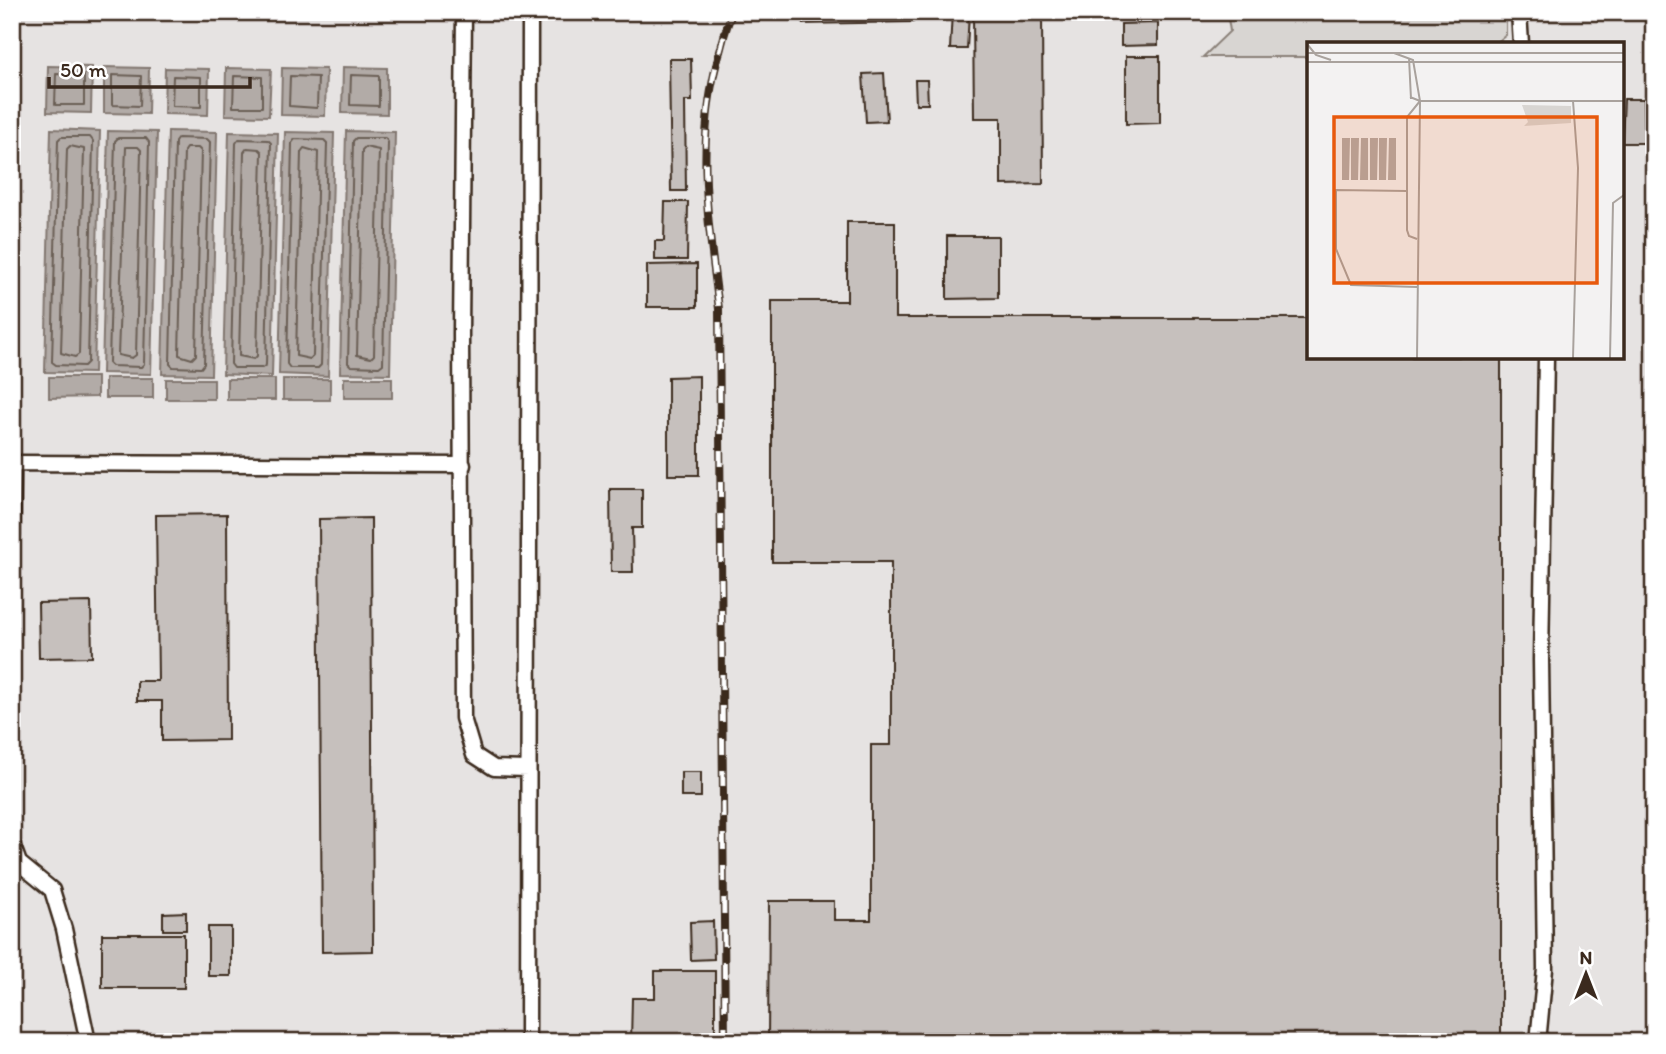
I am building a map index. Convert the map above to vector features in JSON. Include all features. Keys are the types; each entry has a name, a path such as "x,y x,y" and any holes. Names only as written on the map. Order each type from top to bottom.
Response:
{"lane":[{"path":"464,12 461,334 463,718 474,755 494,768 528,769"},
{"path":"528,1042 530,12"},
{"path":"1519,12 1521,42"},
{"path":"1538,1042 1545,969 1541,660 1546,359"},
{"path":"12,535 13,463 463,465"},
{"path":"12,844 19,863 52,890 64,929 88,1042"}],"shaded area":[{"path":"12,12 1654,12 1654,1042 12,1042"},
{"path":"1227,12 1506,12 1506,35 1497,42 1307,42 1307,57 1203,57 1230,31"}],"water":[{"path":"48,66 92,67 91,113 47,112"},
{"path":"104,67 149,68 148,114 104,113"},
{"path":"343,67 387,68 387,114 342,113"},
{"path":"165,68 209,69 208,115 164,114"},
{"path":"226,68 271,69 269,116 225,115"},
{"path":"282,68 326,69 325,116 281,115"},
{"path":"51,129 100,131 94,373 45,372"},
{"path":"108,131 157,132 151,374 102,373"},
{"path":"168,131 217,132 211,375 162,374"},
{"path":"346,131 395,132 390,374 340,373"},
{"path":"229,132 278,133 272,376 223,374"},
{"path":"285,132 334,133 328,376 279,374"},
{"path":"49,377 97,377 97,397 49,398"},
{"path":"105,378 153,378 153,398 105,398"},
{"path":"344,378 392,378 392,398 344,398"},
{"path":"166,379 214,379 214,399 166,399"},
{"path":"227,379 275,379 275,400 227,400"},
{"path":"283,379 330,379 330,400 283,400"}],"building":[{"path":"803,12 913,12 913,22 803,24"},
{"path":"952,12 969,13 967,49 950,49"},
{"path":"1042,12 1043,184 1001,185 1001,118 974,118 973,14"},
{"path":"1158,23 1158,45 1121,46 1121,24"},
{"path":"1126,56 1160,56 1160,123 1126,124"},
{"path":"669,59 691,59 692,101 685,101 686,191 671,191"},
{"path":"884,73 887,121 866,122 863,74"},
{"path":"915,80 927,80 928,104 916,104"},
{"path":"1624,99 1644,99 1645,143 1624,143"},
{"path":"665,202 688,202 687,260 655,260 655,241 664,241"},
{"path":"847,222 895,222 895,318 1307,318 1307,359 1501,359 1501,1042 768,1042 769,901 834,901 834,920 871,920 871,745 891,745 891,562 772,562 772,301 847,301"},
{"path":"947,236 998,236 998,298 947,299"},
{"path":"697,264 697,307 647,307 647,265"},
{"path":"699,376 699,475 668,475 668,377"},
{"path":"610,489 642,489 642,528 632,528 633,572 611,572"},
{"path":"227,514 228,740 162,741 162,701 137,701 137,681 158,681 156,515"},
{"path":"371,518 373,951 322,952 319,519"},
{"path":"91,602 92,657 39,658 38,603"},
{"path":"681,772 701,772 701,797 681,797"},
{"path":"186,912 186,930 163,930 163,913"},
{"path":"713,921 714,959 691,960 690,922"},
{"path":"208,927 231,927 231,976 208,976"},
{"path":"102,934 184,934 184,988 102,988"},
{"path":"655,971 715,971 715,1042 631,1042 632,998 655,998"}],"railway":[{"path":"725,1042 719,309 708,211 706,145 713,80 733,12"}]}
